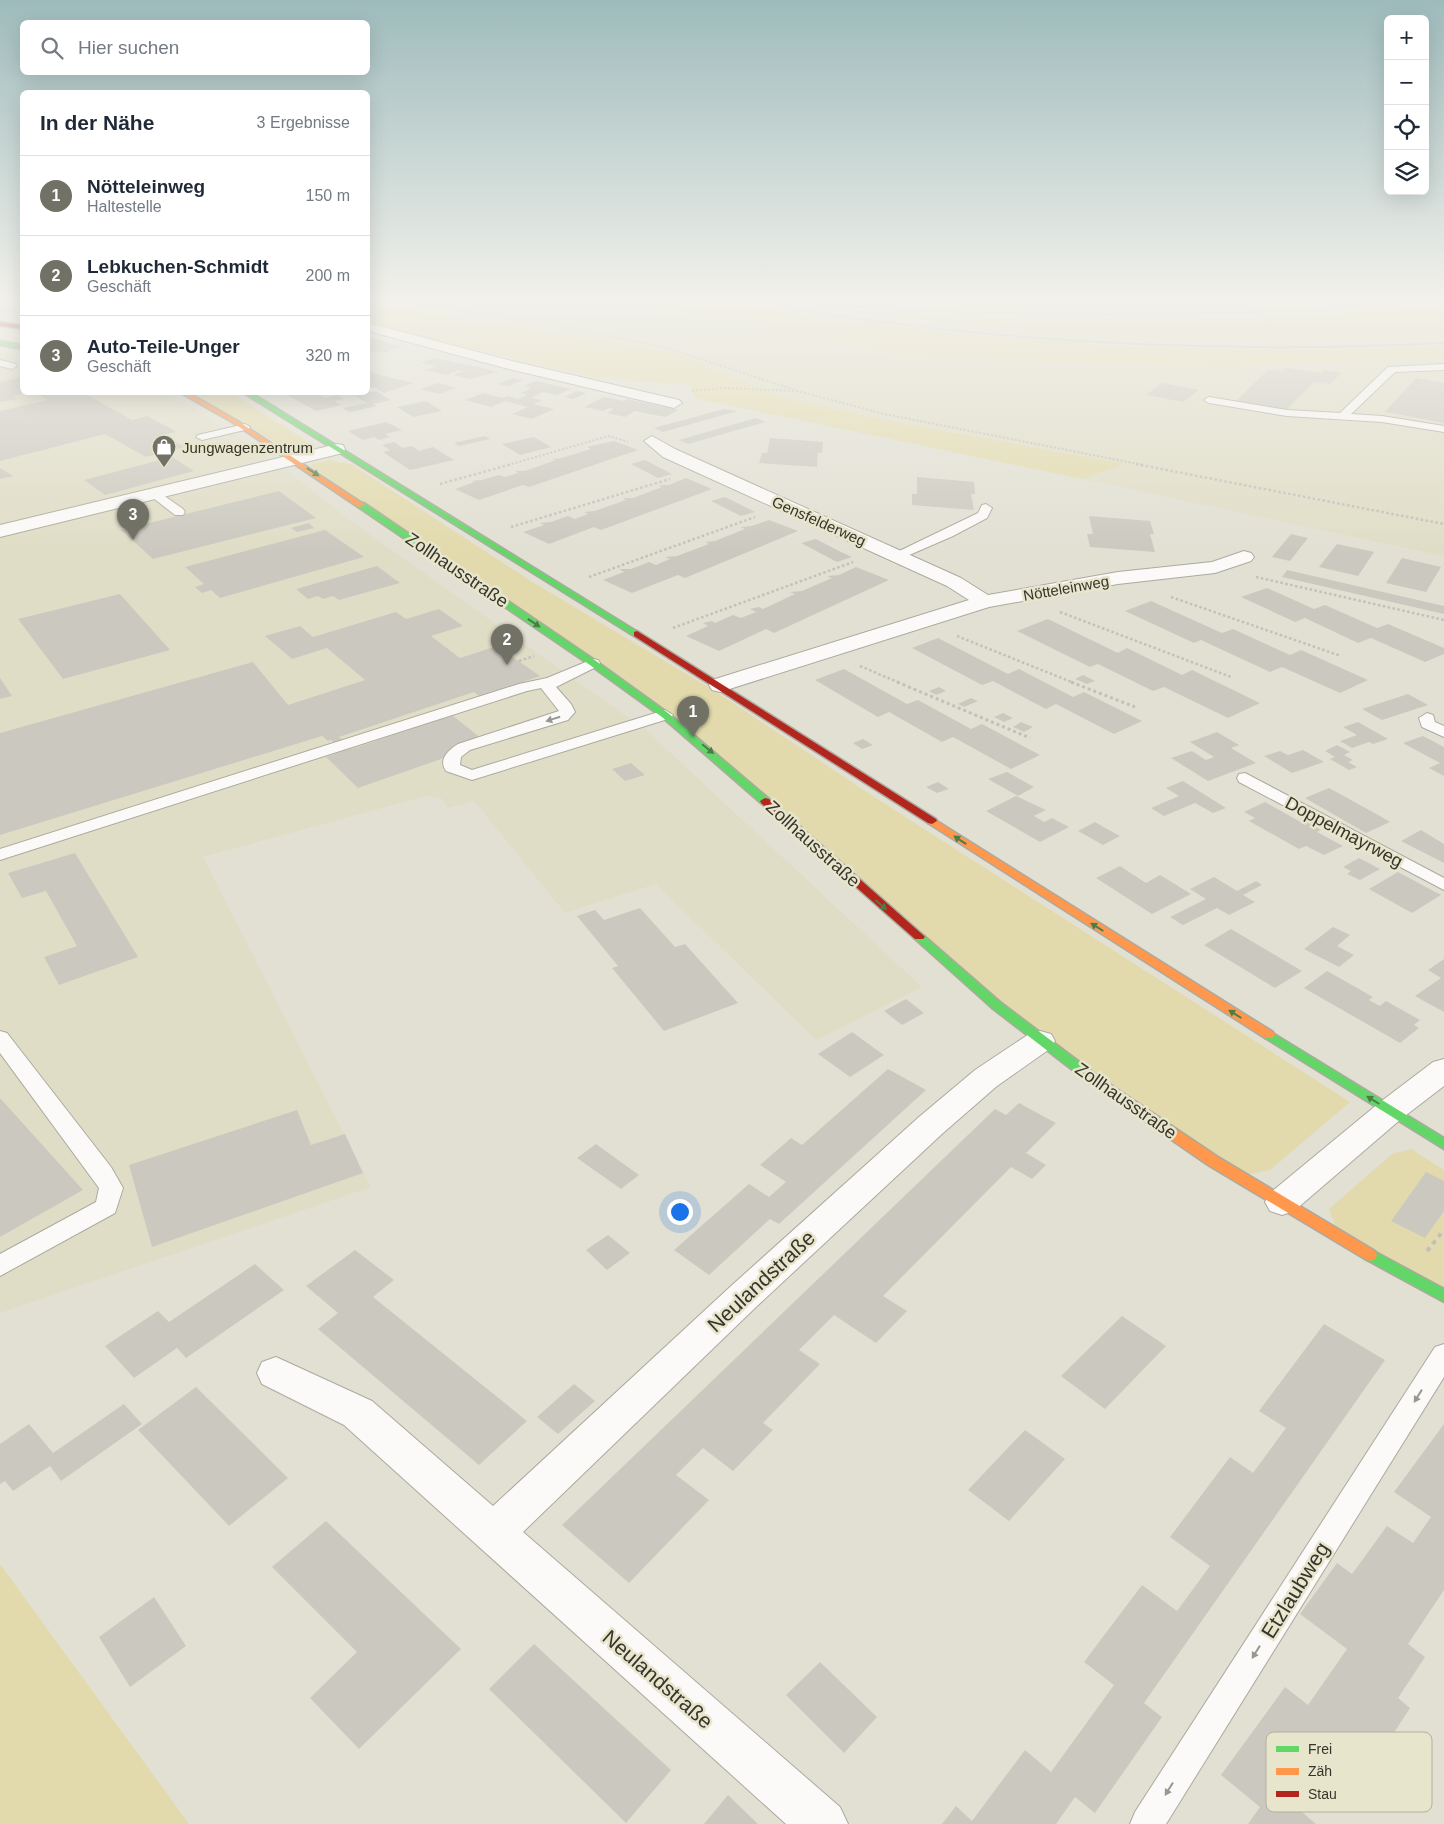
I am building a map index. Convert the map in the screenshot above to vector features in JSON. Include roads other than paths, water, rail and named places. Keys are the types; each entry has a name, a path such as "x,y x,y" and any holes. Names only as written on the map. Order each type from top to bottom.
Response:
{"main road":[{"name":"Zollhausstraße","path":"187,395 245,427 594,663 666,715 738,775 957,972 1040,1041 1136,1111 1282,1202 1444,1296"},
{"path":"250,395 720,685 1002,867 1444,1144"}],"street":[{"path":"586,382 674,403"},
{"name":"Gensfelderweg","path":"652,441 669,453 954,582 985,602"},
{"path":"0,531 337,449"},
{"name":"Nötteleinweg","path":"720,685 985,602 1118,578 1215,567 1235,560"},
{"name":"Neulandstraße","path":"493,1533 743,1297 931,1125 986,1078 1040,1041"},
{"path":"1282,1202 1390,1111 1444,1070"},
{"name":"Neulandstraße","path":"276,1373 358,1414 823,1824"}],"lane":[{"path":"1342,418 1379,382"},
{"path":"1208,400 1287,413 1342,418 1382,419 1444,429"},
{"path":"202,436 245,427"},
{"path":"156,494 178,512"},
{"path":"889,553 949,533 983,515 986,508"},
{"path":"0,855 524,687 551,682 594,663"},
{"path":"551,682 548,688 566,707 567,712 562,716 464,747 454,752 451,760 452,768 472,775 666,715"},
{"path":"1427,718 1428,724 1444,732"},
{"name":"Doppelmayrweg","path":"1245,778 1444,885"},
{"path":"0,1038 103,1174 111,1188 107,1207 0,1266"},
{"name":"Etzlaubweg","path":"1147,1824 1444,1355"}],"place":[{"name":"Jungwagenzentrum","path":"164,468"},
{"name":"Auto-Teile-Unger","path":"133,540"},
{"name":"Lebkuchen-Schmidt","path":"507,665"},
{"name":"Nötteleinweg","path":"693,737"}]}
